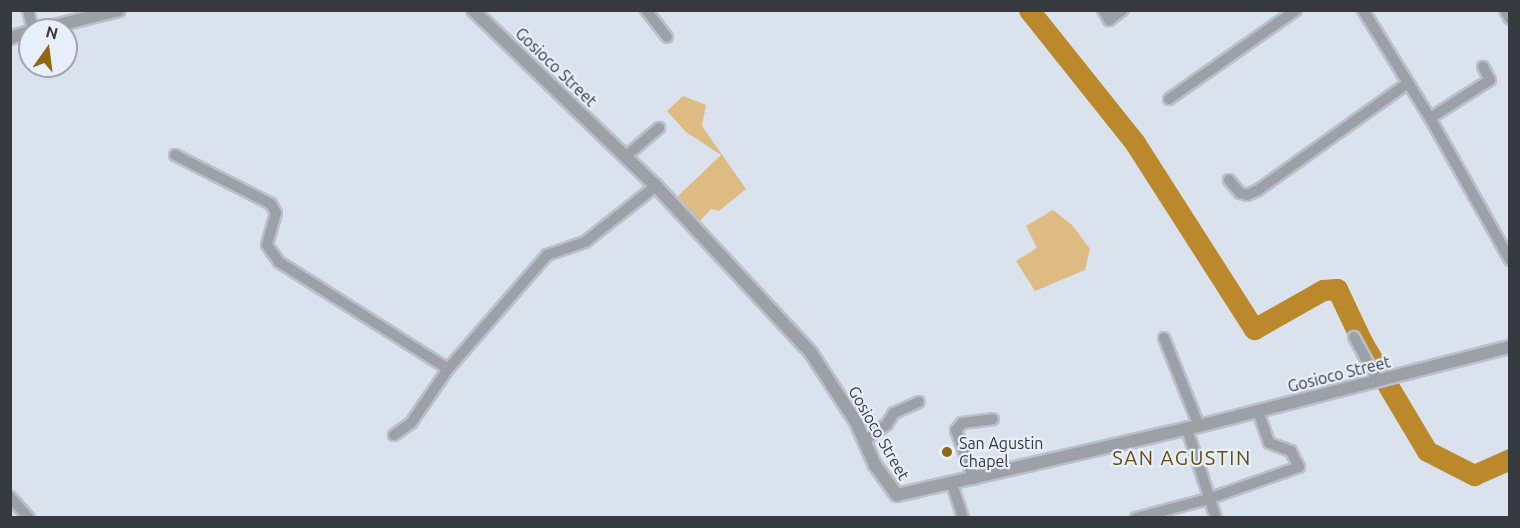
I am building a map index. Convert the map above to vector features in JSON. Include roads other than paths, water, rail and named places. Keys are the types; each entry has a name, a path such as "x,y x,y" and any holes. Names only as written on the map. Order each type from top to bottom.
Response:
{"street":[{"path":"78,20 119,10"},
{"name":"Gosioco Street","path":"473,10 656,186 811,352 865,440 875,465 897,495 1193,428 1509,347"},
{"path":"646,10 667,37"},
{"path":"1103,10 1109,20 1123,10"},
{"path":"1169,99 1296,10"},
{"path":"1363,10 1430,118 1509,260"},
{"path":"1505,10 1509,19"},
{"path":"1430,118 1490,80 1483,67"},
{"path":"1228,180 1240,193 1247,195 1258,190 1408,82"},
{"path":"625,158 659,128"},
{"path":"175,155 271,204 276,213 267,244 279,262 448,369"},
{"path":"394,435 411,423 448,369 547,255 585,242 656,186"},
{"path":"1164,338 1193,428 1208,499 1216,518"},
{"path":"1354,338 1383,380"},
{"path":"865,440 887,424 894,413 919,402"},
{"path":"1136,518 1208,499 1299,467 1291,451 1269,443 1258,411"},
{"path":"974,479 955,433 962,423 993,419"},
{"path":"952,484 963,518"},
{"path":"10,497 29,518"}],"waterway":[{"path":"1029,10 1135,143 1254,329 1323,290 1337,289 1362,342 1427,451 1474,475 1510,459"}],"place":[{"name":"San Agustin Chapel","path":"947,452"}],"district":[{"name":"SAN AGUSTIN","path":"1182,457"}]}
